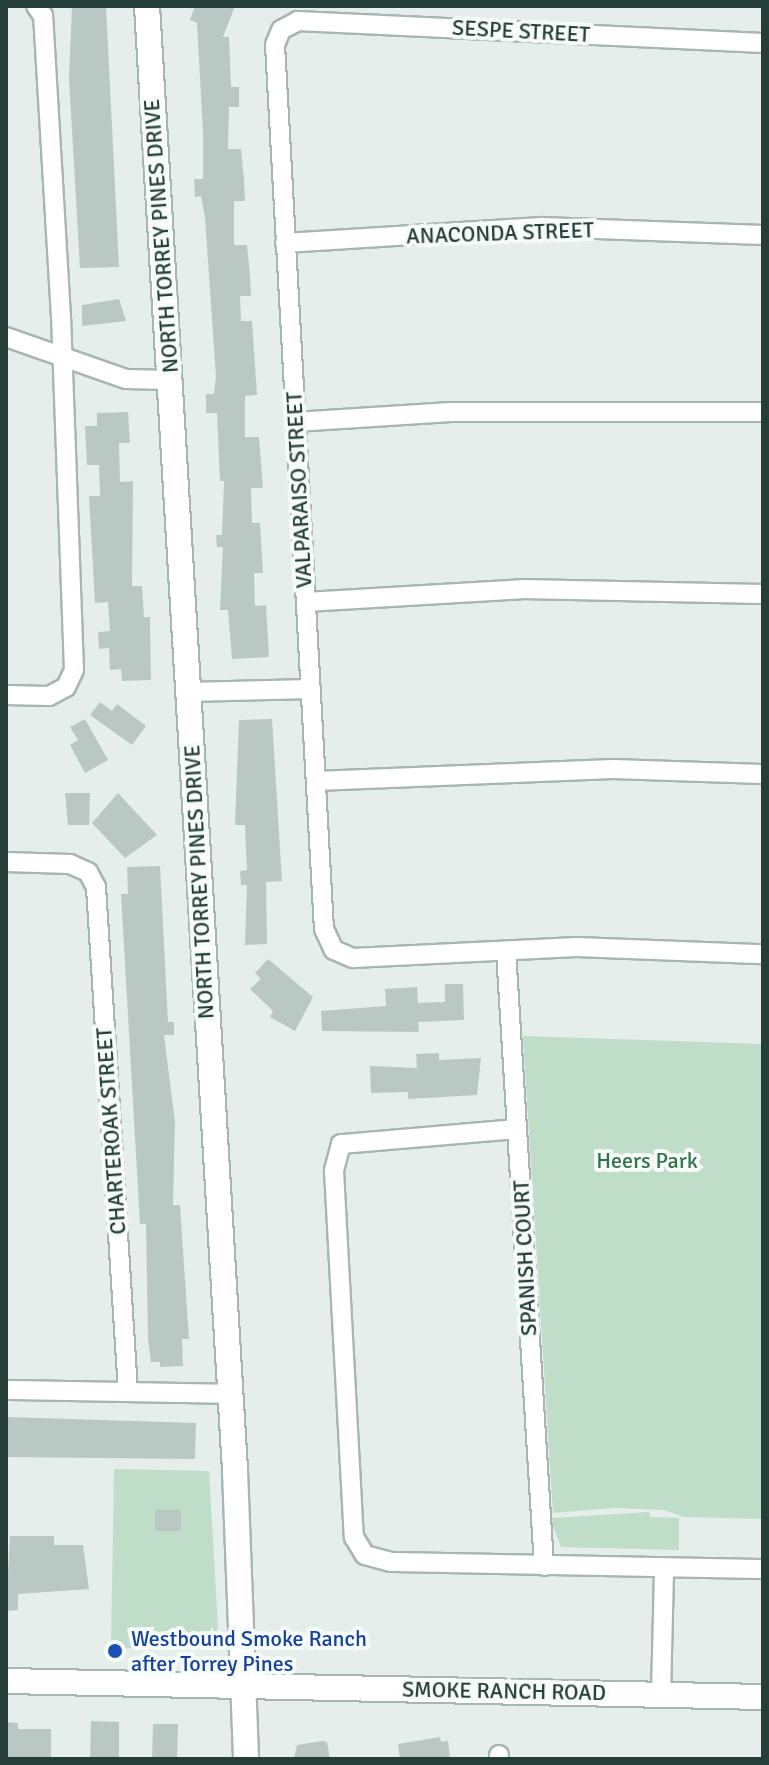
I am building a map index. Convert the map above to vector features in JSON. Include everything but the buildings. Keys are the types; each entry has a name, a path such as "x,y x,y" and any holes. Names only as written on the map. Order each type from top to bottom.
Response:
{"main road":[{"name":"NORTH TORREY PINES DRIVE","path":"147,6 246,1685 246,1759"},
{"name":"SMOKE RANCH ROAD","path":"6,1681 763,1697"}],"street":[{"path":"6,695 49,696 66,687 74,670 43,16 36,6"},
{"name":"SESPE STREET","path":"281,30 298,21 763,43"},
{"name":"VALPARAISO STREET","path":"281,30 275,45 324,929 334,950 353,958 506,951"},
{"name":"ANACONDA STREET","path":"285,243 542,227 763,235"},
{"path":"6,337 126,379 170,380"},
{"path":"295,422 509,411 763,412"},
{"path":"306,602 522,589 763,594"},
{"path":"188,692 311,689"},
{"path":"316,781 556,770 763,774"},
{"name":"CHARTEROAK STREET","path":"6,862 70,864 88,872 96,887 128,1392"},
{"path":"506,951 577,947 763,954"},
{"name":"SPANISH COURT","path":"506,951 544,1566"},
{"path":"517,1129 341,1144 334,1171 354,1537 365,1555 391,1562 763,1569"},
{"path":"6,1390 229,1394"},
{"path":"661,1695 664,1569"}],"green space":[{"name":"Heers Park","path":"523,1036 763,1044 763,1519 684,1517 664,1510 613,1508 553,1513"},
{"path":"114,1469 209,1471 218,1627 214,1641 204,1648 111,1648"},
{"path":"649,1512 650,1517 679,1518 679,1550 561,1547 552,1518"}],"place":[{"name":"Westbound Smoke Ranch after Torrey Pines","path":"115,1651"}]}
